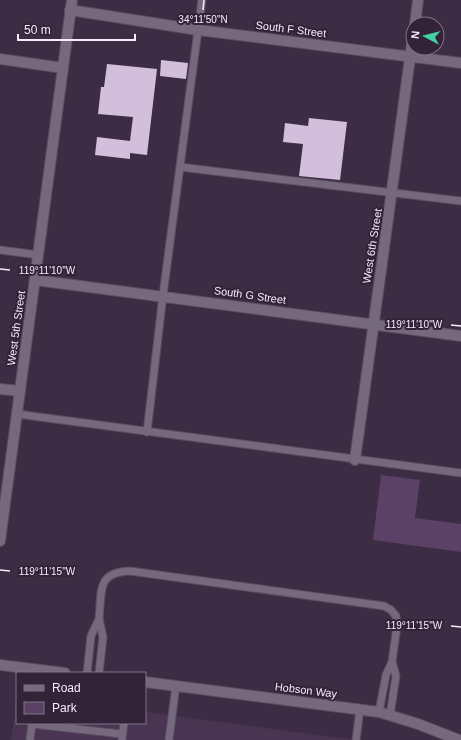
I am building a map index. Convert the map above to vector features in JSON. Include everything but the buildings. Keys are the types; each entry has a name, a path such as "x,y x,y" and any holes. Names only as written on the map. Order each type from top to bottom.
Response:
{"street":[{"path":"416,16 418,0"},
{"name":"South F Street","path":"71,5 198,30 405,55"},
{"name":"West 5th Street","path":"0,541 1,524 39,255 71,5"},
{"name":"South F Street","path":"410,56 461,63"},
{"name":"West 6th Street","path":"355,460 372,324 392,192 410,56"},
{"path":"0,59 63,68"},
{"name":"South G Street","path":"35,280 461,336"},
{"path":"0,389 20,391"},
{"path":"0,665 57,672"},
{"name":"Hobson Way","path":"146,682 379,712 418,724 459,740"}],"lane":[{"path":"147,432 163,296 202,0"},
{"path":"180,167 461,201"},
{"path":"0,250 39,255"},
{"path":"17,414 461,473"},
{"path":"87,672 91,636 99,619 105,581 109,575 116,572 130,571 384,606 391,610 396,616 392,662 386,675 379,712"},
{"path":"99,619 103,637 99,672"},
{"path":"390,715 396,676 392,662"},
{"path":"169,740 176,685"},
{"path":"356,740 360,709"},
{"path":"30,740 32,724 122,737 124,724"}],"shaded area":[{"path":"16,706 16,724 146,724 146,712 356,740 11,740"}],"green space":[{"path":"381,475 420,480 415,518 461,524 461,552 373,540"}]}
